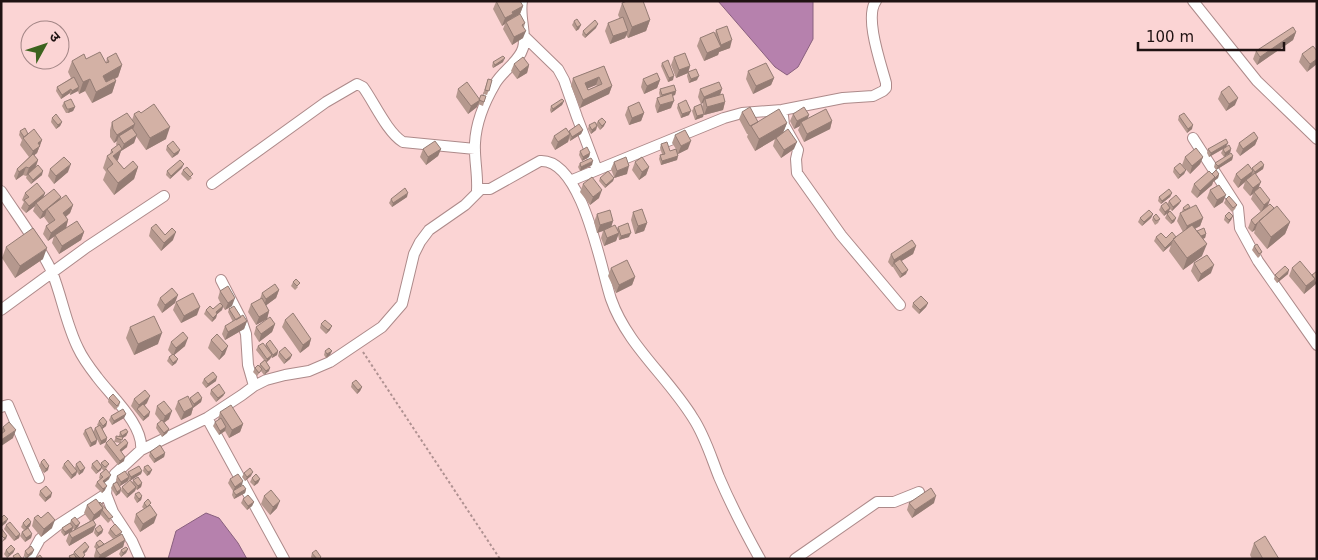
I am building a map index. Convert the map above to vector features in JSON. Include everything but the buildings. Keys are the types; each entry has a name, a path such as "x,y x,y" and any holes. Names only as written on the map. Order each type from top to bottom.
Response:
{"street":[{"path":"522,1 523,48 502,74 488,98 477,128 475,149 477,190 490,189 540,161 548,162 556,167 570,181 581,199 585,210 606,284 618,317 694,419 730,502 760,559"},
{"path":"570,181 724,118 742,113 782,110 861,96 873,96 883,91 886,88 886,83 871,13 872,6 876,1"},
{"path":"1193,1 1257,80 1317,139"},
{"path":"524,36 552,62 562,75 598,170"},
{"path":"212,184 326,102 357,84 363,87 398,139 403,142 475,149"},
{"path":"782,110 784,125 798,150 796,159 797,173 833,224 900,305"},
{"path":"1194,138 1238,208 1240,228 1258,261 1317,345"},
{"path":"140,559 132,542 113,512 106,494 107,486 115,474 141,450 207,418 254,386 277,376 318,368 382,327 398,310 404,299 414,254 420,242 429,230 465,205 481,189"},
{"path":"1,191 44,258 52,274 78,349 88,365 131,420 141,439 141,450"},
{"path":"1,310 87,247 164,196"},
{"path":"221,280 241,319 246,334 248,365 254,386"},
{"path":"1,407 8,405 39,478"},
{"path":"207,418 284,559"},
{"path":"795,559 877,502 894,502 919,492"},
{"path":"29,559 40,540 48,533 106,494"}],"path":[{"path":"357,343 500,559"}],"shaded area":[{"path":"718,1 813,1 813,39 798,67 787,75 775,67"},
{"path":"206,513 219,518 238,543 247,559 168,559 176,531"}]}
